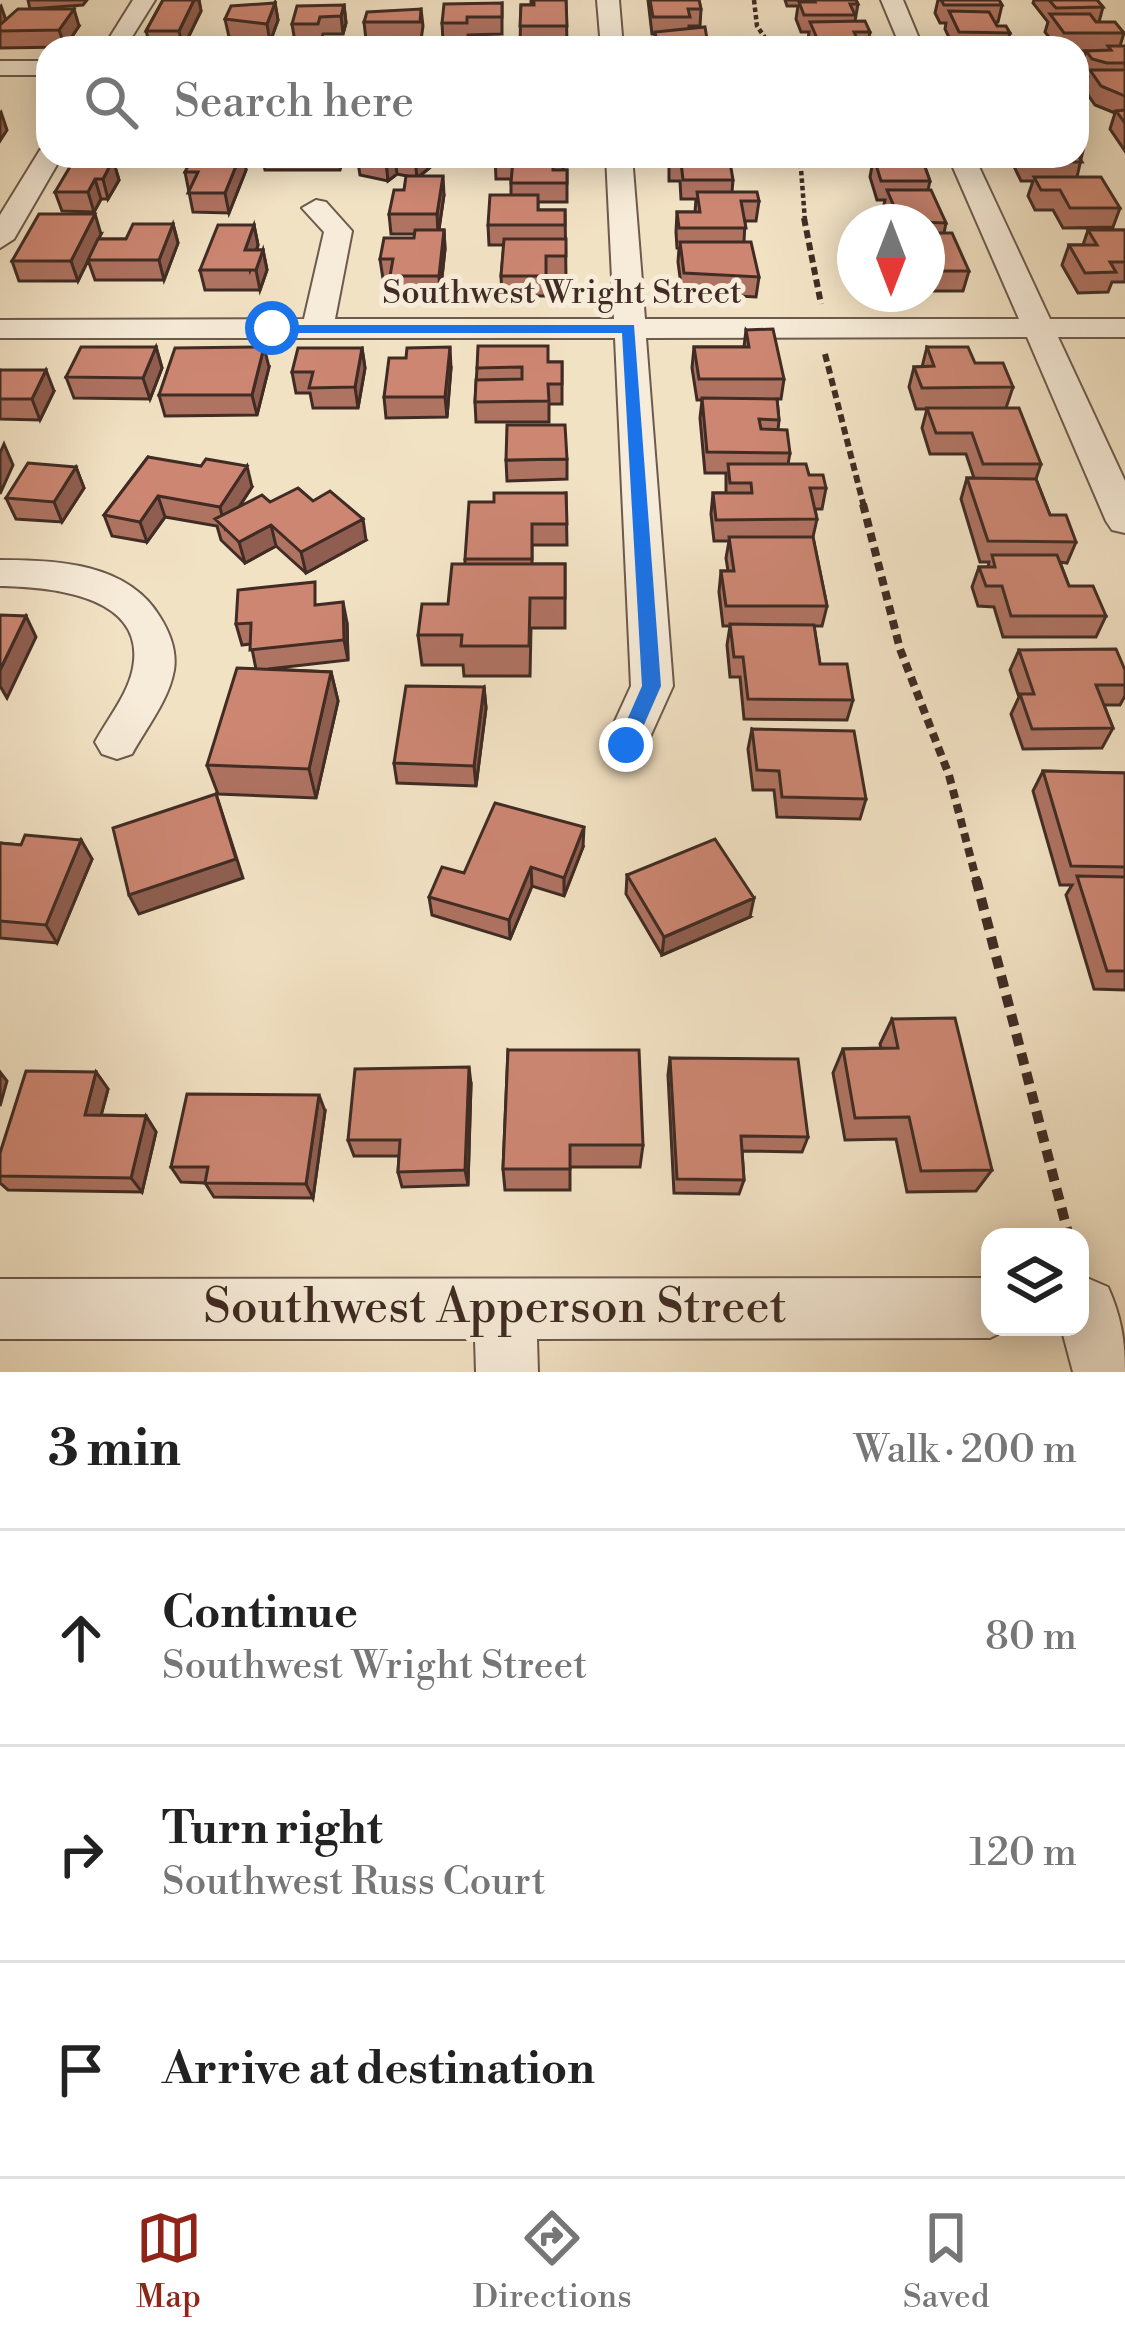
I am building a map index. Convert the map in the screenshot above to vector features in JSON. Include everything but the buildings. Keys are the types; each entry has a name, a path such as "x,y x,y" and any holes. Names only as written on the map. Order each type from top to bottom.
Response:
{"street":[{"path":"122,36 144,0"},
{"path":"608,0 611,36"},
{"path":"892,0 907,36"},
{"path":"0,68 36,68"},
{"path":"0,239 42,168"},
{"path":"620,168 652,686 626,745"},
{"path":"966,168 1125,521"},
{"path":"316,208 338,231 316,328"},
{"name":"Southwest Wright Street","path":"0,329 1125,328"},
{"path":"0,573 77,578 105,588 140,610 153,641 153,674 117,742"},
{"path":"506,1308 507,1372"},
{"name":"Southwest Apperson Street","path":"0,1309 981,1308"},
{"path":"1097,1308 1104,1372"}],"path":[{"path":"754,0 757,26 764,36"},
{"path":"803,168 804,215 822,286 818,328 900,649 949,776 1067,1228"}],"route":[{"path":"272,328 629,328 652,686 626,745"}]}
